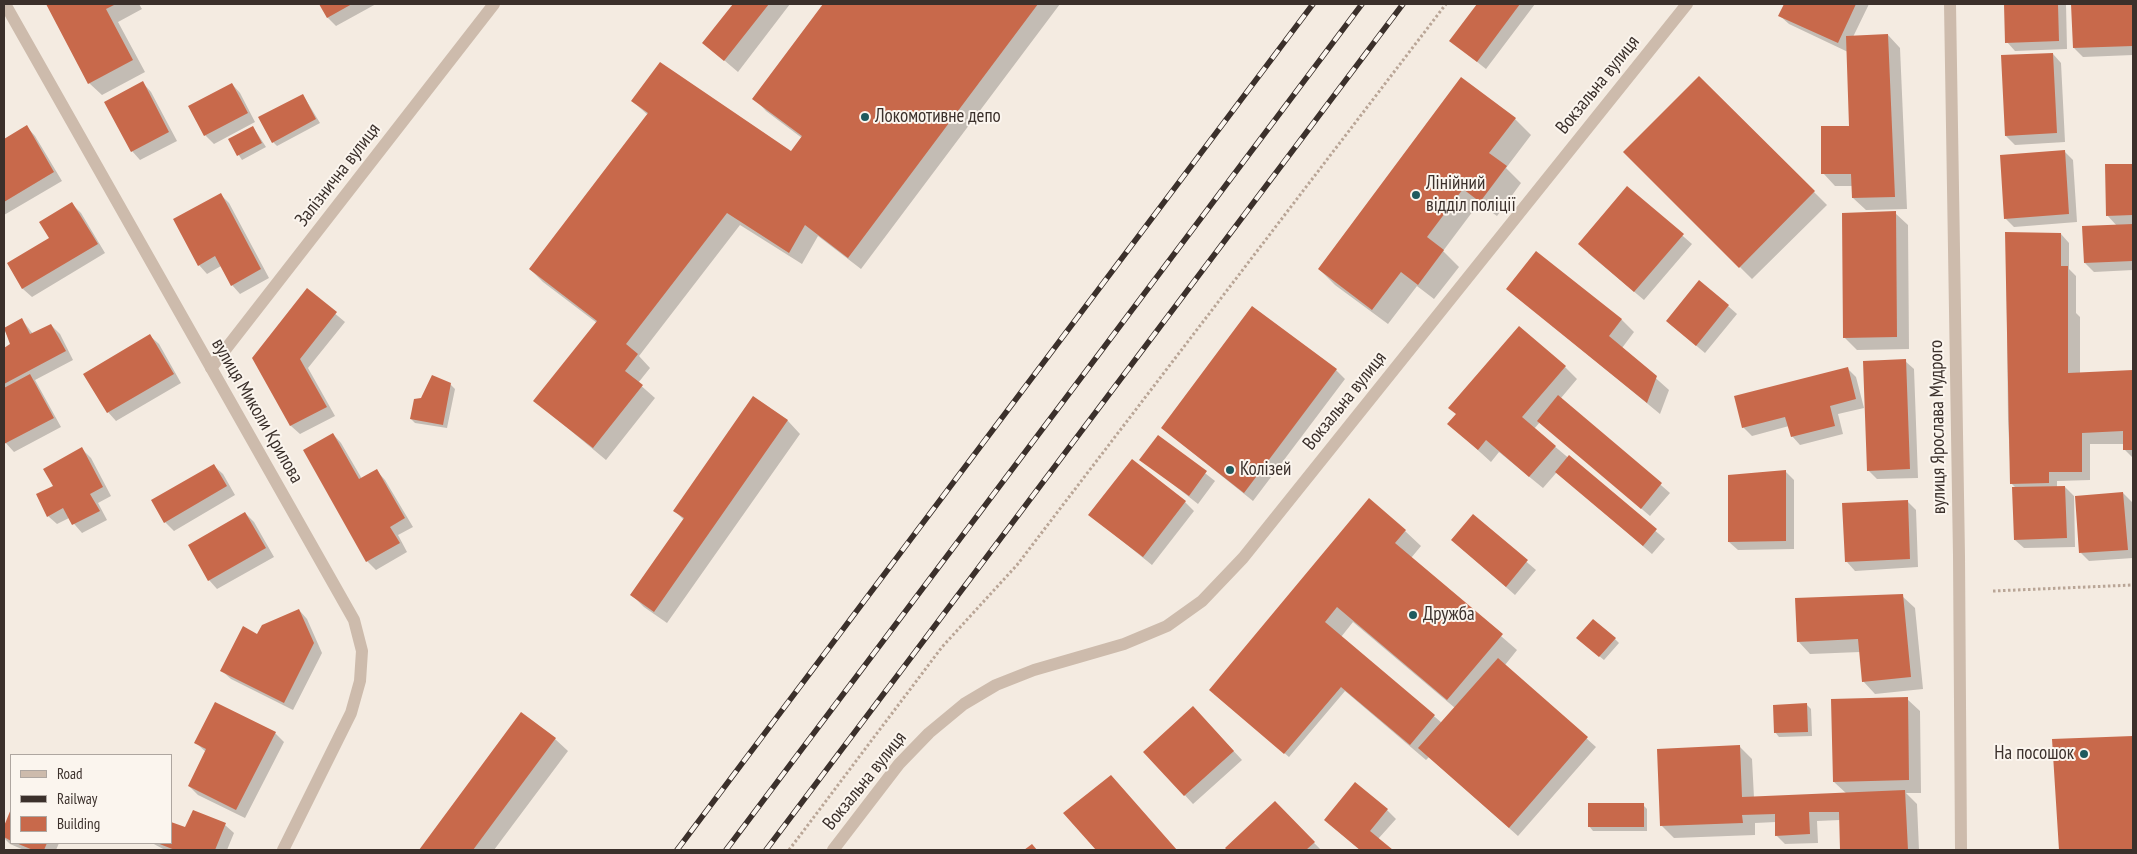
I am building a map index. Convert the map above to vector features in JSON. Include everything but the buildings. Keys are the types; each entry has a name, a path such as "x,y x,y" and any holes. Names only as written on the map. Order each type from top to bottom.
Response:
{"street":[{"name":"вулиця Миколи Крилова","path":"5,4 354,620 362,651 360,681 351,713 283,850"},
{"name":"Залізнична вулиця","path":"211,368 494,4"},
{"name":"Вокзальна вулиця","path":"833,850 899,764 929,733 964,704 996,685 1034,670 1124,644 1167,626 1202,601 1249,551 1687,4"},
{"name":"вулиця Ярослава Мудрого","path":"1950,4 1959,556 1961,850"}],"path":[{"path":"789,850 942,647 1017,565 1446,4"},
{"path":"1993,591 2133,585"}],"railway":[{"path":"677,850 1313,4"},
{"path":"726,850 1362,4"},
{"path":"766,850 1403,4"}],"place":[{"name":"Локомотивне депо","path":"865,117"},
{"name":"Лінійний відділ поліції","path":"1416,195"},
{"name":"Колізей","path":"1230,470"},
{"name":"Дружба","path":"1413,615"},
{"name":"На посошок","path":"2084,754"}]}
